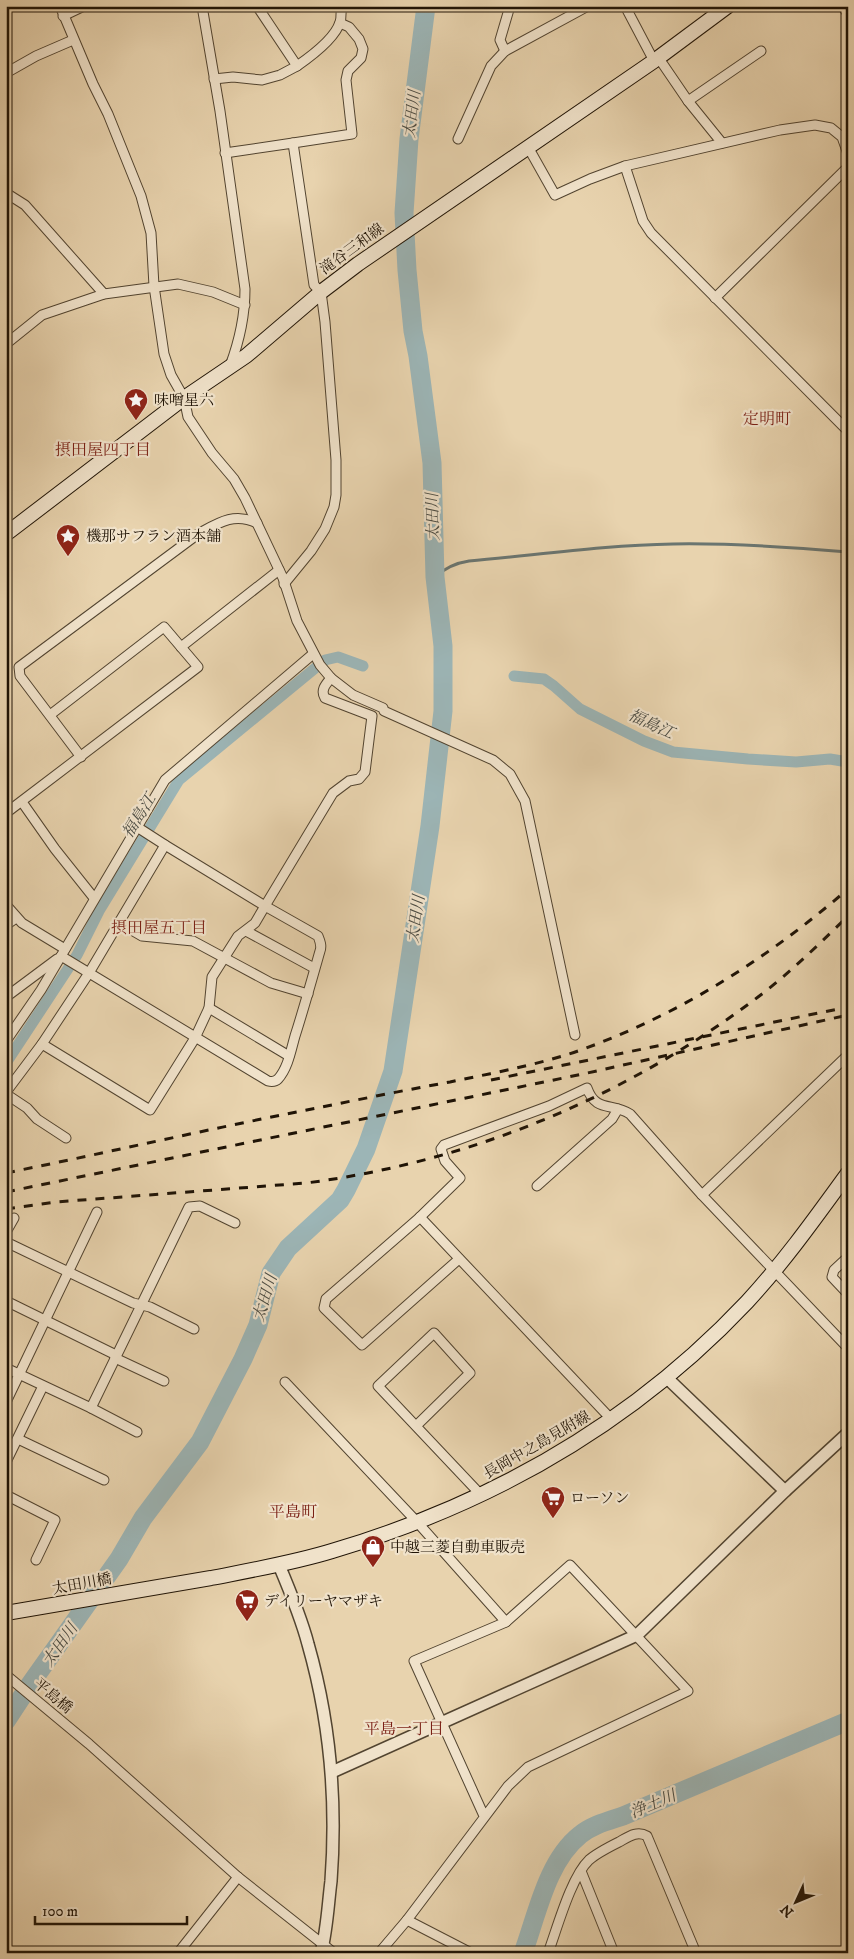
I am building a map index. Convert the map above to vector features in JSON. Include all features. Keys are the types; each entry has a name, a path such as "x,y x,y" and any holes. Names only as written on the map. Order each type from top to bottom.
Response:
{"main road":[{"name":"滝谷三和線","path":"6,534 184,398 229,369 321,292 375,252 656,59 728,6"},
{"name":"長岡中之島見附線","path":"149,1589 280,1565 332,1551 418,1523 481,1495 552,1459 612,1420 666,1378 717,1332 774,1270 848,1173"},
{"name":"太田川橋","path":"6,1613 149,1589"}],"street":[{"path":"60,6 73,40 108,114 141,196 151,233 154,286 164,354 171,375 184,398 188,417 212,453 234,479 279,570 293,610 314,656 328,675 352,695 486,757 510,774 525,801 575,1035"},
{"path":"64,16 84,6"},
{"path":"202,6 220,111 245,289 245,305 237,348 229,369"},
{"path":"257,6 297,66"},
{"path":"506,51 500,40 510,6"},
{"path":"458,139 491,66 506,51 588,6"},
{"path":"625,6 656,59 722,143"},
{"path":"842,6 848,14"},
{"path":"214,80 233,77 262,80 280,75 297,66 318,50 340,23 339,8"},
{"path":"225,153 352,134 346,80 348,71 361,58 363,49 349,27 340,23"},
{"path":"6,73 36,56 73,40"},
{"path":"688,101 761,51"},
{"path":"528,147 555,195 625,166 780,130 815,126 831,128 845,134 848,154"},
{"path":"284,584 311,551 325,529 334,507 336,495 332,395 321,292 314,285 293,143"},
{"path":"715,298 848,164"},
{"path":"625,166 647,227 848,431"},
{"path":"6,193 25,205 104,294"},
{"path":"6,344 42,315 104,294 178,284 193,286 223,295 245,305"},
{"path":"81,757 20,676 19,668 198,534 217,523 240,517 257,523"},
{"path":"181,648 279,570"},
{"path":"6,813 198,667 164,627 50,715"},
{"path":"6,1041 63,954 94,898 140,828 165,780 314,656"},
{"path":"42,1044 150,1110 195,1038 209,1008 212,977 238,936 255,923 333,792 349,781 359,779 365,772 372,716 325,698 323,689 328,675"},
{"path":"22,802 66,864 94,898"},
{"path":"6,905 16,918 86,972 268,1081 277,1081 284,1070 289,1056 308,994 320,951 321,942 318,936 265,906 140,828"},
{"path":"66,1138 37,1119 27,1108 6,1093 42,1044 165,845"},
{"path":"6,925 16,918"},
{"path":"118,922 142,936 193,941 271,983 308,994"},
{"path":"246,931 314,968"},
{"path":"6,997 63,954"},
{"path":"209,1008 289,1056"},
{"path":"702,1194 848,1055"},
{"path":"459,1259 362,1345 324,1308 326,1299 420,1217 460,1178 445,1161 441,1149 444,1145 541,1109 586,1088 596,1104 618,1108 630,1114 702,1194 848,1348"},
{"path":"537,1186 612,1118 618,1108"},
{"path":"91,1408 189,1207 200,1206 235,1224"},
{"path":"6,1401 97,1212"},
{"path":"420,1217 612,1420"},
{"path":"6,1232 14,1218"},
{"path":"6,1242 194,1329"},
{"path":"848,1257 834,1270 832,1277 848,1294"},
{"path":"6,1301 164,1381"},
{"path":"416,1426 470,1373 434,1333 378,1386 481,1495"},
{"path":"6,1368 137,1432"},
{"path":"666,1378 784,1491"},
{"path":"285,1382 418,1523 506,1622"},
{"path":"6,1462 43,1386"},
{"path":"332,1772 637,1635 784,1491 848,1433"},
{"path":"18,1439 104,1480"},
{"path":"6,1495 55,1520 36,1560"},
{"path":"280,1565 308,1643 325,1721 332,1772 333,1852 322,1948"},
{"path":"379,1953 407,1920 484,1816 513,1781 528,1767 688,1691 570,1565 506,1622 414,1661 484,1816"},
{"name":"平島橋","path":"6,1675 82,1738 238,1877 322,1948 334,1953"},
{"path":"548,1953 575,1882 588,1861 620,1841 634,1834 641,1833 647,1836 696,1953"},
{"path":"581,1871 614,1953"},
{"path":"179,1953 238,1877"},
{"path":"407,1920 471,1953"}],"waterway":[{"name":"太田川","path":"6,1721 119,1559 143,1518 200,1442 243,1359 258,1325 271,1273 288,1248 340,1200 366,1149 393,1071 430,826 443,711 443,646 435,577 432,463 413,331 404,213 409,139 426,6"},
{"path":"435,577 450,566 469,561 622,546 717,544 848,552"},
{"name":"福島江","path":"6,1063 77,955 99,911 179,780 325,660 338,657 363,666"},
{"name":"福島江","path":"514,676 544,679 580,709 644,741 673,752 796,762 830,759 848,762"},
{"name":"浄土川","path":"523,1953 538,1906 551,1874 559,1859 580,1835 595,1826 848,1721"}],"railway":[{"path":"6,1173 499,1072 578,1051 615,1037 651,1020 720,983 786,939 848,889"},
{"path":"6,1209 56,1202 306,1183 367,1173 427,1159 486,1141 544,1120 600,1094 655,1065 707,1033 758,997 781,978 848,916"},
{"path":"491,1080 848,1007"},
{"path":"6,1192 583,1074 848,1015"}],"place":[{"name":"味噌星六","path":"136,421"},
{"name":"機那サフラン酒本舗","path":"68,557"},
{"name":"ローソン","path":"553,1519"},
{"name":"中越三菱自動車販売","path":"373,1568"},
{"name":"デイリーヤマザキ","path":"247,1622"}],"district":[{"name":"定明町","path":"767,419"},
{"name":"摂田屋四丁目","path":"103,450"},
{"name":"摂田屋五丁目","path":"159,928"},
{"name":"平島町","path":"293,1512"},
{"name":"平島一丁目","path":"404,1729"}]}
